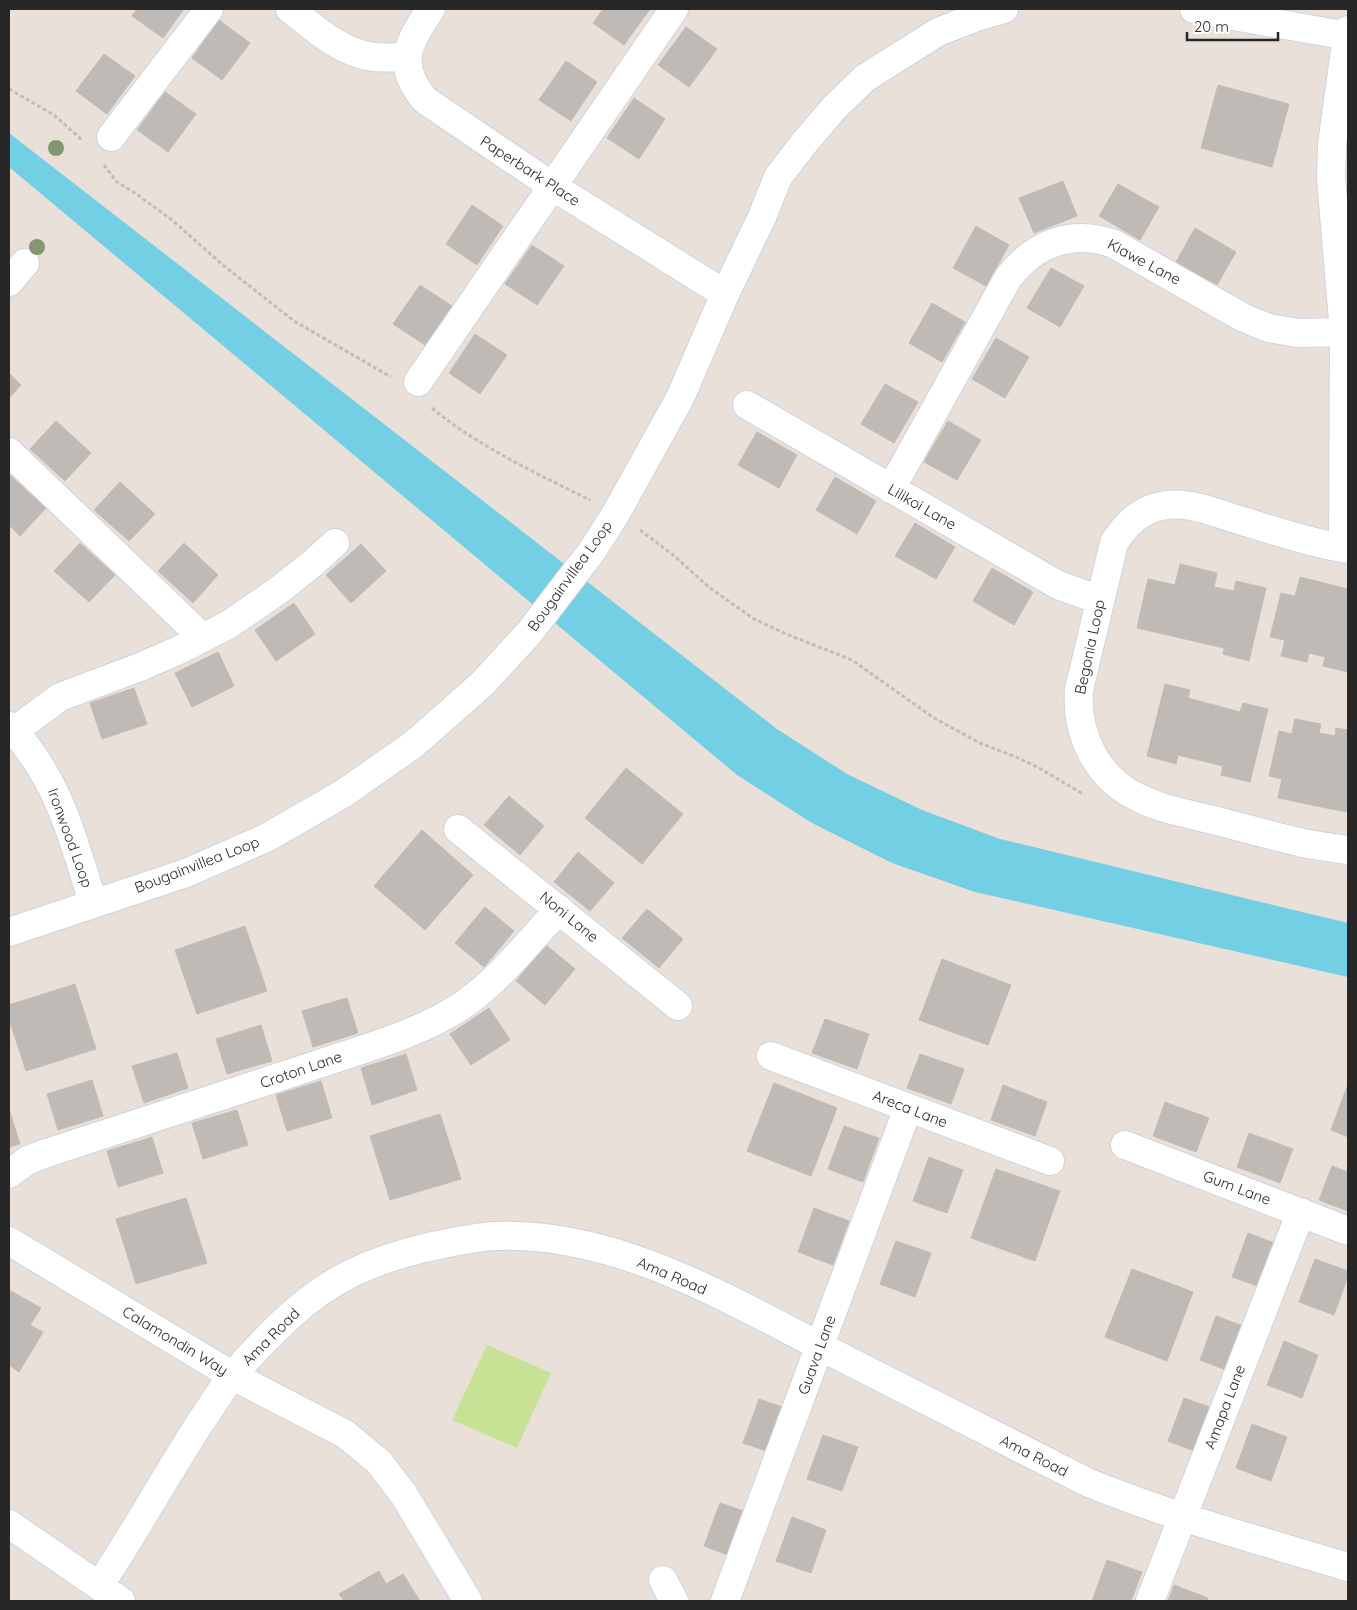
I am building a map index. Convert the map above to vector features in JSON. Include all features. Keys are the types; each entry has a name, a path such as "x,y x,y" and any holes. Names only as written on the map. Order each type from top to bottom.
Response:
{"street":[{"path":"106,149 208,9"},
{"path":"290,9 325,37 348,49 373,57 408,57"},
{"name":"Paperbark Place","path":"431,9 412,38 408,57 409,71 413,84 425,100 552,186 724,294"},
{"path":"414,389 674,9"},
{"name":"Bougainvillea Loop","path":"9,932 186,872 266,838 344,793 414,744 482,684 529,633 592,551 615,515 680,398 724,294 762,217 778,177 834,108 865,78 938,32 978,16 1004,9"},
{"path":"1194,9 1348,34 1332,144 1331,178 1344,332 1346,549"},
{"name":"Kiawe Lane","path":"890,489 1008,278 1028,256 1055,242 1085,238 1114,244 1242,317 1269,328 1298,333 1344,332"},
{"name":"Lilikoi Lane","path":"747,405 1058,585 1100,600"},
{"path":"9,452 202,637"},
{"name":"Begonia Loop","path":"1346,549 1316,543 1192,506 1177,504 1147,511 1134,519 1114,543 1079,690 1079,709 1082,728 1091,752 1098,763 1114,782 1136,797 1160,806 1304,844 1348,850"},
{"path":"11,729 60,697 140,667 179,650 228,624 279,590 335,543"},
{"name":"Ironwood Loop","path":"11,729 36,759 58,799 93,903"},
{"name":"Noni Lane","path":"458,829 678,1006"},
{"name":"Croton Lane","path":"9,1174 28,1160 47,1153 243,1090 400,1036 440,1019 484,989 503,971 558,909"},
{"name":"Areca Lane","path":"771,1056 1050,1161"},
{"name":"Guava Lane","path":"725,1601 908,1108"},
{"name":"Gum Lane","path":"1125,1145 1348,1231"},
{"name":"Amapa Lane","path":"1150,1601 1301,1212"},
{"name":"Ama Road","path":"110,1594 127,1545 177,1460 233,1376 292,1314 328,1285 368,1265 452,1242 494,1236 538,1238 577,1243 658,1267 1088,1483 1130,1500 1182,1517 1348,1567"},
{"name":"Calamondin Way","path":"9,1241 233,1376 345,1434 379,1462 404,1495 468,1601"},
{"path":"9,1524 110,1594"}],"path":[{"path":"9,89 54,115 82,140"},
{"path":"106,149 117,182 172,220 224,266 294,321 414,389 453,426 499,453 594,502"},
{"path":"633,526 653,538 710,588 754,619 852,660 934,718 980,742 1039,768 1088,796"}],"green space":[{"path":"487,1345 551,1373 517,1448 452,1420"}],"water":[{"path":"9,133 777,729 847,774 922,810 1000,839 1348,923 1348,977 975,892 892,863 812,823 737,775 9,167"}],"building":[{"path":"137,9 184,9 163,38 132,16"},
{"path":"603,9 650,9 624,45 593,23"},
{"path":"219,20 250,43 222,80 192,58"},
{"path":"686,27 717,49 689,87 658,65"},
{"path":"104,54 135,76 107,114 76,91"},
{"path":"566,61 597,82 571,121 539,100"},
{"path":"1218,85 1289,104 1272,167 1201,148"},
{"path":"165,92 196,114 168,152 137,130"},
{"path":"634,98 665,119 639,159 607,138"},
{"path":"1063,181 1077,216 1034,233 1019,198"},
{"path":"1118,184 1159,207 1140,240 1099,216"},
{"path":"472,205 503,226 477,265 446,244"},
{"path":"976,226 1009,245 986,286 953,268"},
{"path":"1195,228 1236,252 1217,285 1176,262"},
{"path":"532,245 564,266 537,305 505,284"},
{"path":"1051,268 1084,286 1060,327 1027,308"},
{"path":"420,285 452,306 425,345 393,324"},
{"path":"932,303 965,322 942,362 909,343"},
{"path":"475,334 507,355 480,394 449,373"},
{"path":"996,338 1029,357 1005,398 972,379"},
{"path":"9,373 21,385 9,398"},
{"path":"885,384 918,402 894,443 861,424"},
{"path":"56,421 91,453 65,481 30,449"},
{"path":"948,421 981,440 957,480 924,462"},
{"path":"757,432 797,455 779,488 738,465"},
{"path":"11,476 46,508 20,536 9,525 9,478"},
{"path":"835,477 876,501 857,534 816,510"},
{"path":"120,482 155,514 129,541 94,510"},
{"path":"915,523 955,547 936,579 895,556"},
{"path":"80,543 115,575 89,602 54,571"},
{"path":"184,543 218,575 193,603 158,571"},
{"path":"361,544 386,571 351,603 326,575"},
{"path":"1180,564 1217,573 1214,587 1234,591 1236,581 1266,588 1249,661 1223,654 1224,648 1137,628 1148,579 1175,585"},
{"path":"992,568 1033,592 1014,625 973,601"},
{"path":"1300,577 1348,589 1348,672 1323,666 1325,657 1309,653 1307,662 1281,656 1285,640 1270,637 1281,593 1295,596"},
{"path":"294,603 315,634 276,661 255,630"},
{"path":"218,652 234,686 192,707 175,673"},
{"path":"1165,684 1190,690 1188,698 1240,712 1243,703 1268,709 1250,782 1221,775 1223,766 1178,755 1176,764 1147,756"},
{"path":"134,688 147,724 102,739 90,703"},
{"path":"1295,719 1321,724 1319,733 1335,736 1336,728 1348,730 1348,801 1346,812 1278,798 1282,779 1269,776 1279,731 1292,734"},
{"path":"626,768 683,814 642,864 585,818"},
{"path":"509,796 544,826 520,855 484,825"},
{"path":"422,830 473,875 425,930 374,886"},
{"path":"578,852 614,883 590,911 554,882"},
{"path":"485,907 514,931 484,967 455,943"},
{"path":"647,909 683,939 659,968 622,938"},
{"path":"245,926 267,991 197,1014 175,950"},
{"path":"546,945 575,969 545,1005 516,981"},
{"path":"942,959 1011,985 988,1045 919,1020"},
{"path":"75,984 96,1049 26,1071 9,1019 9,1005"},
{"path":"347,998 358,1033 313,1047 302,1011"},
{"path":"489,1008 510,1040 471,1065 450,1034"},
{"path":"825,1019 869,1034 857,1069 812,1053"},
{"path":"261,1025 272,1061 227,1074 216,1039"},
{"path":"177,1053 188,1088 144,1103 132,1066"},
{"path":"406,1054 417,1090 372,1105 361,1068"},
{"path":"920,1054 964,1069 951,1104 907,1088"},
{"path":"92,1080 103,1116 58,1130 47,1094"},
{"path":"321,1081 332,1118 287,1131 276,1095"},
{"path":"774,1083 837,1108 811,1176 747,1151"},
{"path":"1348,1084 1348,1137 1331,1130"},
{"path":"1003,1085 1047,1102 1035,1136 991,1120"},
{"path":"1165,1102 1209,1118 1196,1152 1153,1136"},
{"path":"9,1109 20,1144 9,1147"},
{"path":"237,1110 248,1145 203,1159 192,1123"},
{"path":"440,1114 461,1179 390,1200 370,1136"},
{"path":"844,1126 879,1138 863,1182 828,1169"},
{"path":"1249,1133 1293,1149 1280,1183 1237,1167"},
{"path":"152,1137 163,1173 118,1187 107,1151"},
{"path":"929,1157 963,1170 947,1213 913,1201"},
{"path":"1332,1166 1348,1172 1348,1211 1319,1200"},
{"path":"996,1169 1060,1191 1035,1261 971,1238"},
{"path":"186,1198 207,1263 136,1284 116,1219"},
{"path":"814,1208 849,1221 833,1265 798,1252"},
{"path":"1248,1233 1282,1246 1266,1289 1232,1277"},
{"path":"896,1241 931,1253 915,1297 880,1284"},
{"path":"1315,1259 1348,1271 1348,1276 1334,1315 1299,1302"},
{"path":"1132,1269 1193,1292 1167,1361 1105,1337"},
{"path":"9,1290 41,1308 30,1325 43,1332 19,1372 9,1365"},
{"path":"1216,1316 1251,1329 1234,1373 1200,1360"},
{"path":"1284,1341 1318,1355 1302,1398 1267,1385"},
{"path":"1184,1398 1218,1410 1202,1454 1168,1441"},
{"path":"759,1399 794,1411 778,1455 743,1443"},
{"path":"1252,1424 1287,1437 1271,1481 1236,1468"},
{"path":"823,1435 858,1447 842,1491 807,1479"},
{"path":"720,1503 755,1515 739,1559 704,1546"},
{"path":"792,1517 826,1530 811,1573 776,1561"},
{"path":"1107,1560 1142,1572 1131,1601 1092,1601"},
{"path":"379,1571 386,1584 403,1574 420,1601 344,1601 339,1594"},
{"path":"1174,1585 1208,1598 1207,1601 1168,1601"}]}
